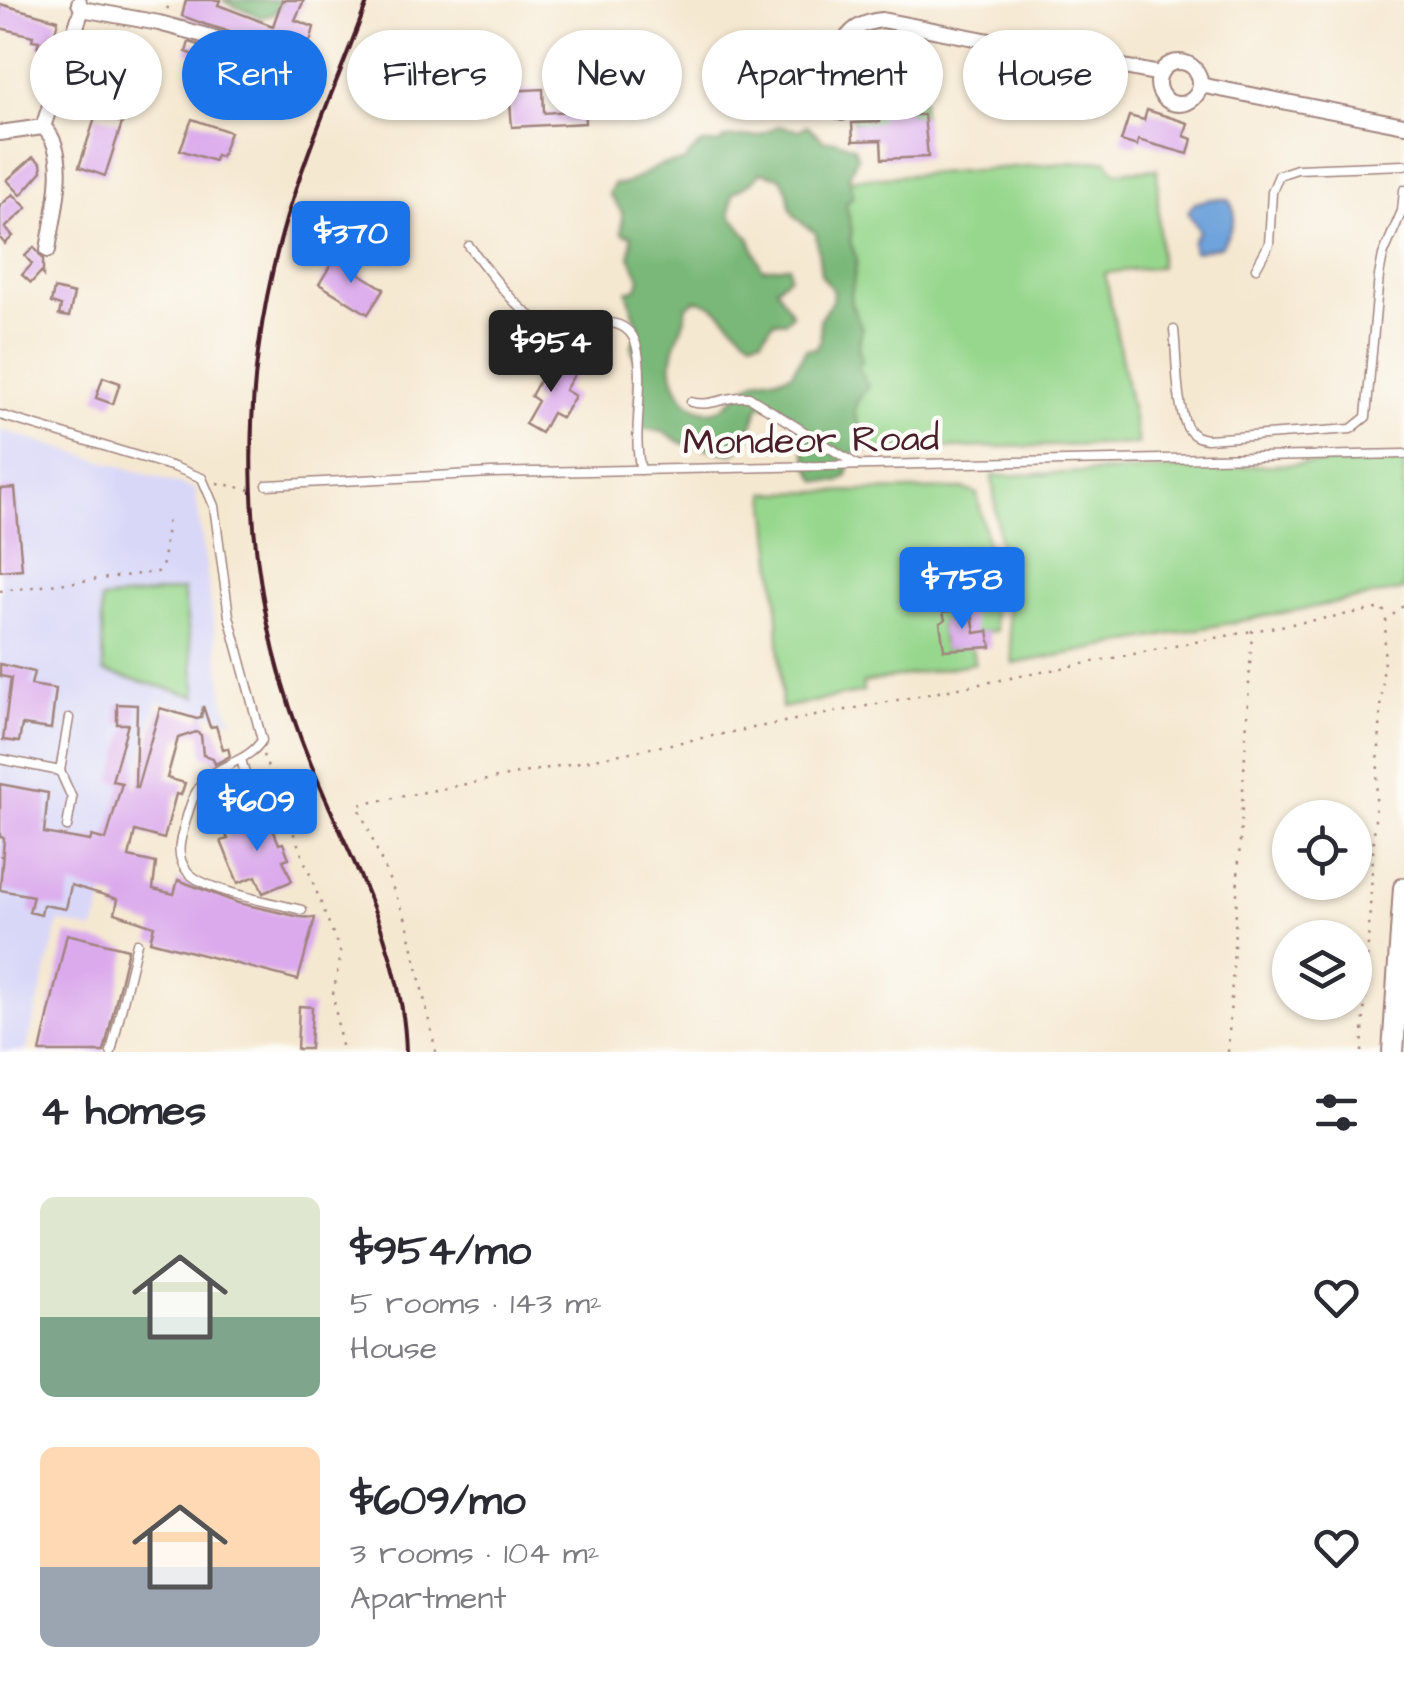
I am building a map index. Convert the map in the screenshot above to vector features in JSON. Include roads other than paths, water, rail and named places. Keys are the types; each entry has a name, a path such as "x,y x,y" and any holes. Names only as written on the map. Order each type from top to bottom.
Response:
{"main road":[{"path":"1394,1052 1404,888"}],"street":[{"path":"43,127 80,4 184,30"},
{"path":"852,30 872,20 882,20 933,30"},
{"path":"943,32 1160,74"},
{"path":"1182,62 1198,73 1200,84 1194,98 1176,104 1161,93 1160,74 1169,64 1182,62"},
{"path":"1200,84 1404,126"},
{"path":"0,133 43,127 54,136 60,161 48,250"}],"lane":[{"path":"1256,268 1270,244 1272,192 1279,176 1297,170 1404,165"},
{"path":"1174,330 1183,408 1188,428 1195,436 1207,439 1359,425 1366,417 1379,276 1402,211 1404,190"},
{"path":"469,246 519,306 546,325 610,322 630,334 638,350 641,470"},
{"path":"692,402 704,406 732,396 749,397 857,465"},
{"path":"0,415 202,478 214,506 229,616 261,743 218,770 197,790 179,846 181,862 190,876 200,882 302,910"},
{"name":"Mondeor Road","path":"267,485 492,473 1404,454"},
{"path":"67,828 72,798 60,771 70,718"},
{"path":"0,759 60,771"},
{"path":"227,821 248,785 240,759"},
{"path":"111,1052 137,943"}],"water":[{"path":"1228,199 1234,210 1233,222 1221,246 1194,252 1192,243 1199,230 1188,212 1194,203"}],"railway":[{"path":"368,0 311,145 282,234 267,297 257,360 252,488 256,552 281,678 301,739 382,930 394,969 406,1052"}]}
